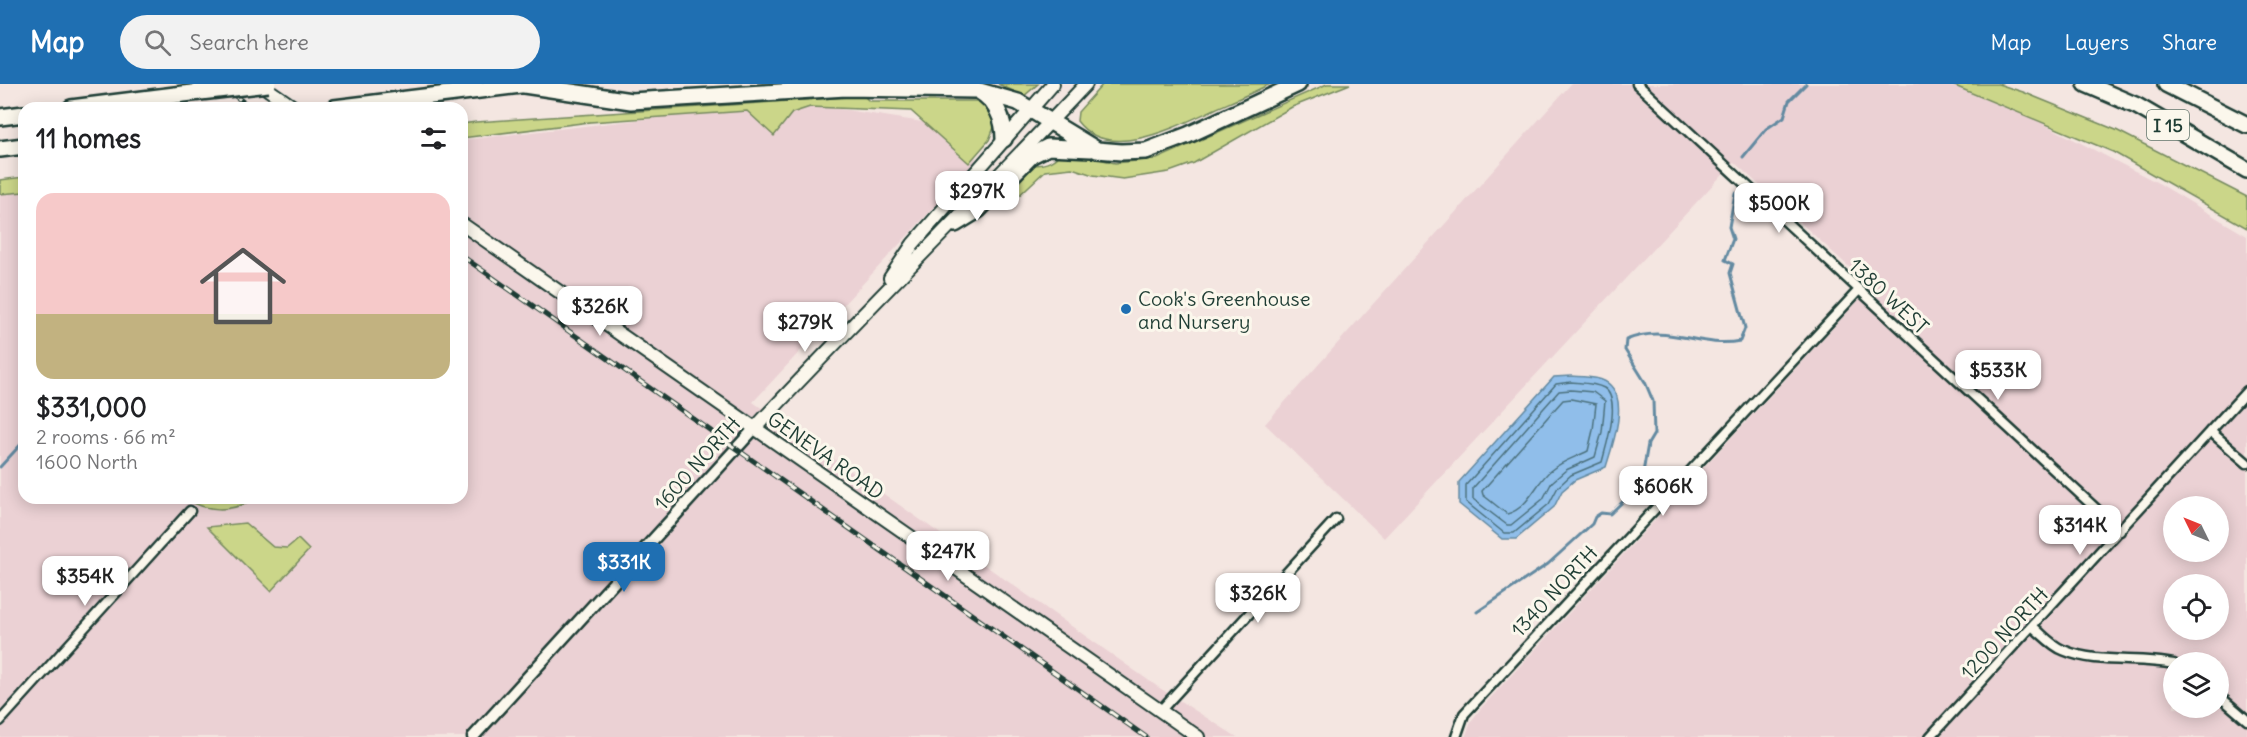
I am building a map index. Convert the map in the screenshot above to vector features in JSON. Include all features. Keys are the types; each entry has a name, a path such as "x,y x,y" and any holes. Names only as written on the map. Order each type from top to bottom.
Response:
{"highway":[{"path":"119,102 268,84"},
{"path":"386,102 529,84"},
{"path":"955,224 978,210 1032,155 1048,147 1146,151 1188,135 1298,84"},
{"name":"I 15","path":"2086,84 2137,106 2247,170"},
{"name":"I 15","path":"2166,84 2247,125"},
{"path":"524,85 631,101 846,88 976,90 1006,97 1097,150"},
{"path":"976,90 986,96 1000,114 1004,139"},
{"path":"0,117 18,115"},
{"path":"0,149 18,147"}],"main road":[{"path":"260,84 286,102"},
{"name":"1600 NORTH","path":"878,297 913,244 1053,84"},
{"name":"1600 NORTH","path":"754,429 878,297 955,224 1086,84"},
{"name":"GENEVA ROAD","path":"468,228 1198,737"}],"street":[{"name":"1380 WEST","path":"1637,84 1858,291 2120,531"},
{"name":"1340 NORTH","path":"1456,737 1468,708 1858,291"},
{"name":"1200 NORTH","path":"1930,737 2247,391"},
{"name":"1600 NORTH","path":"472,737 754,429"},
{"path":"2210,431 2247,463"},
{"path":"0,721 190,511"},
{"path":"1160,711 1336,519"},
{"path":"2033,627 2061,650 2105,661 2149,659 2163,662"},
{"path":"2229,704 2247,720"}],"shaded area":[{"path":"1571,84 1947,84 2036,120 2160,184 2247,236 2247,737 1465,737 1472,720 1481,708 1871,287 1734,162 1384,538 1265,424"},
{"path":"796,102 979,131 975,163 753,402 1158,687 1237,737 0,737 0,193 18,191 18,504 468,504 468,139"}],"green space":[{"path":"998,84 1038,84 1024,96"},
{"path":"1103,84 1270,84 1164,131 1125,140 1107,140 1091,133 1077,121 1078,112"},
{"path":"1327,84 1350,84 1292,107 1194,163 1169,172 1123,179 1093,175 1072,168 1045,171 1012,202 1004,195 1033,165 1050,162 1063,150 1115,163 1157,159"},
{"path":"1950,84 1998,84 2116,130 2247,197 2247,228 2113,152"},
{"path":"864,96 869,101 978,101 988,105 998,125 995,125 989,140 969,163 911,111 810,107 792,113 774,136 747,111 590,122 468,137 468,123"},
{"path":"18,178 18,192 0,194 0,180"},
{"path":"195,504 243,504 226,509"},
{"path":"245,523 273,547 287,548 298,539 309,550 271,591 207,527"}],"water":[{"path":"1571,376 1603,380 1616,394 1617,425 1606,467 1575,480 1562,491 1554,507 1516,539 1502,539 1459,504 1459,482 1554,377"}],"waterway":[{"path":"1743,157 1766,129 1784,117 1789,101 1806,84"},
{"path":"1477,612 1548,564 1592,524 1595,517 1601,513 1610,514 1641,484 1648,444 1654,434 1653,401 1645,382 1625,350 1626,340 1641,335 1656,334 1711,342 1740,341 1745,328 1730,273 1733,264 1725,260 1733,239 1729,227 1735,193"},
{"path":"0,467 18,448"}],"railway":[{"path":"218,84 244,102"},
{"path":"468,260 1146,737"}],"place":[{"name":"Cook's Greenhouse and Nursery","path":"1126,309"}]}
